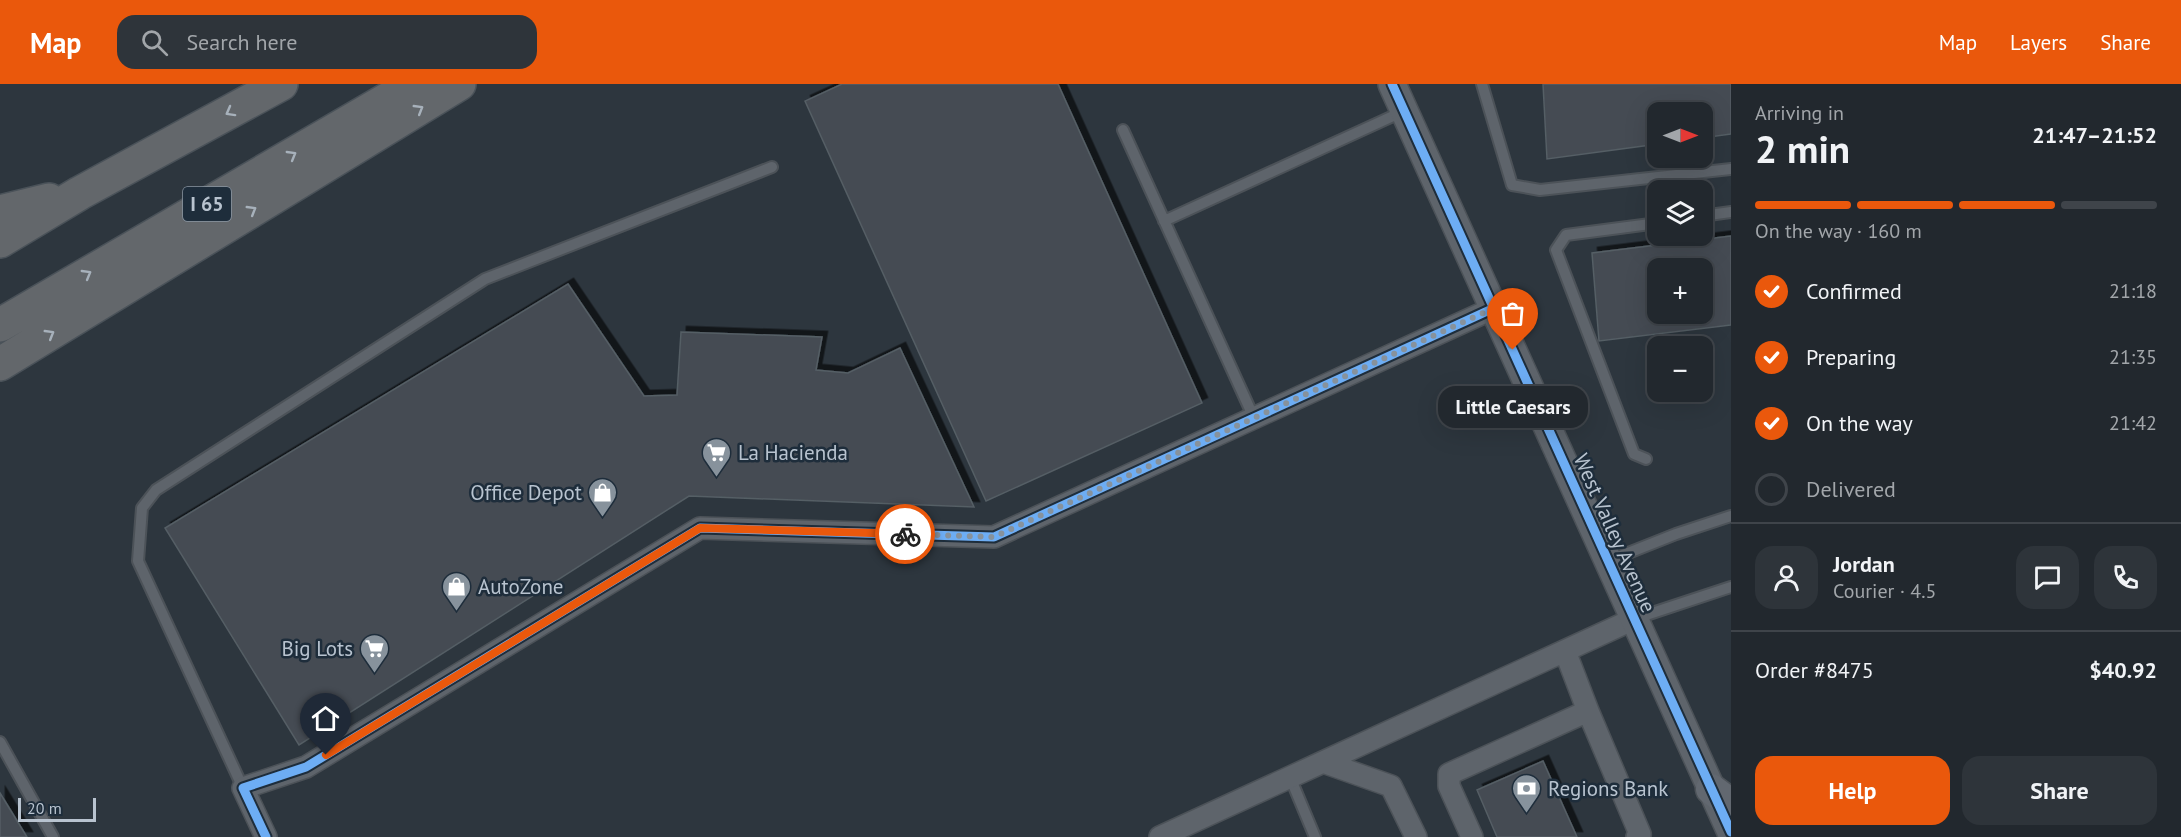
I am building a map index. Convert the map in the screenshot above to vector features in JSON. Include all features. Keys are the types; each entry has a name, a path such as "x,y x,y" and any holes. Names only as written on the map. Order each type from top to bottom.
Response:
{"highway":[{"path":"0,241 80,193 281,84"},
{"name":"I 65","path":"0,325 414,84"},
{"path":"0,364 459,84"},
{"path":"0,212 80,193"}],"street":[{"name":"West Valley Avenue","path":"1392,84 1634,619 1721,796 1731,832"},
{"path":"266,837 243,788 306,767 700,528 994,537 1494,308"},
{"path":"1160,837 1634,619"},
{"path":"1565,651 1640,834 1637,837"},
{"path":"1472,837 1449,786 1449,774 1588,711"},
{"path":"1323,762 1391,786 1416,837"}],"lane":[{"path":"1482,84 1512,184 1540,190 1731,169"},
{"path":"1164,221 1404,111"},
{"path":"1123,130 1254,418"},
{"path":"243,788 138,561 142,508 156,490 485,279 772,168"},
{"path":"1713,214 1731,212"},
{"path":"1646,459 1634,454 1556,250 1566,235 1647,224"},
{"path":"1608,561 1676,534 1731,516"},
{"path":"1634,619 1731,587"},
{"path":"0,742 53,837"},
{"path":"1290,777 1315,837"}],"building":[{"path":"842,84 1058,84 1202,403 986,501 805,101"},
{"path":"1543,84 1731,84 1731,134 1713,136 1713,102 1647,102 1647,145 1547,159"},
{"path":"1731,236 1731,325 1599,341 1592,253 1649,246 1713,246 1713,238"},
{"path":"568,284 644,396 677,395 681,332 822,337 816,370 848,373 900,348 974,507 689,496 299,745 165,528"},
{"name":"Regions Bank","path":"1543,761 1577,837 1497,837 1477,790"},
{"path":"0,793 27,837 0,837"}],"cycle path":[{"path":"1392,84 1731,832"},
{"path":"266,837 243,788 306,767 700,528 994,537 1494,308"}],"way so far":[{"path":"905,534 994,537 1494,308 1513,350"}],"place":[{"name":"Little Caesars","path":"1513,350"},
{"name":"La Hacienda","path":"717,478"},
{"name":"Office Depot","path":"603,518"},
{"name":"AutoZone","path":"457,612"},
{"name":"Big Lots","path":"374,674"},
{"name":"Regions Bank","path":"1527,814"}],"route":[{"path":"326,755 700,528 905,534"}]}
